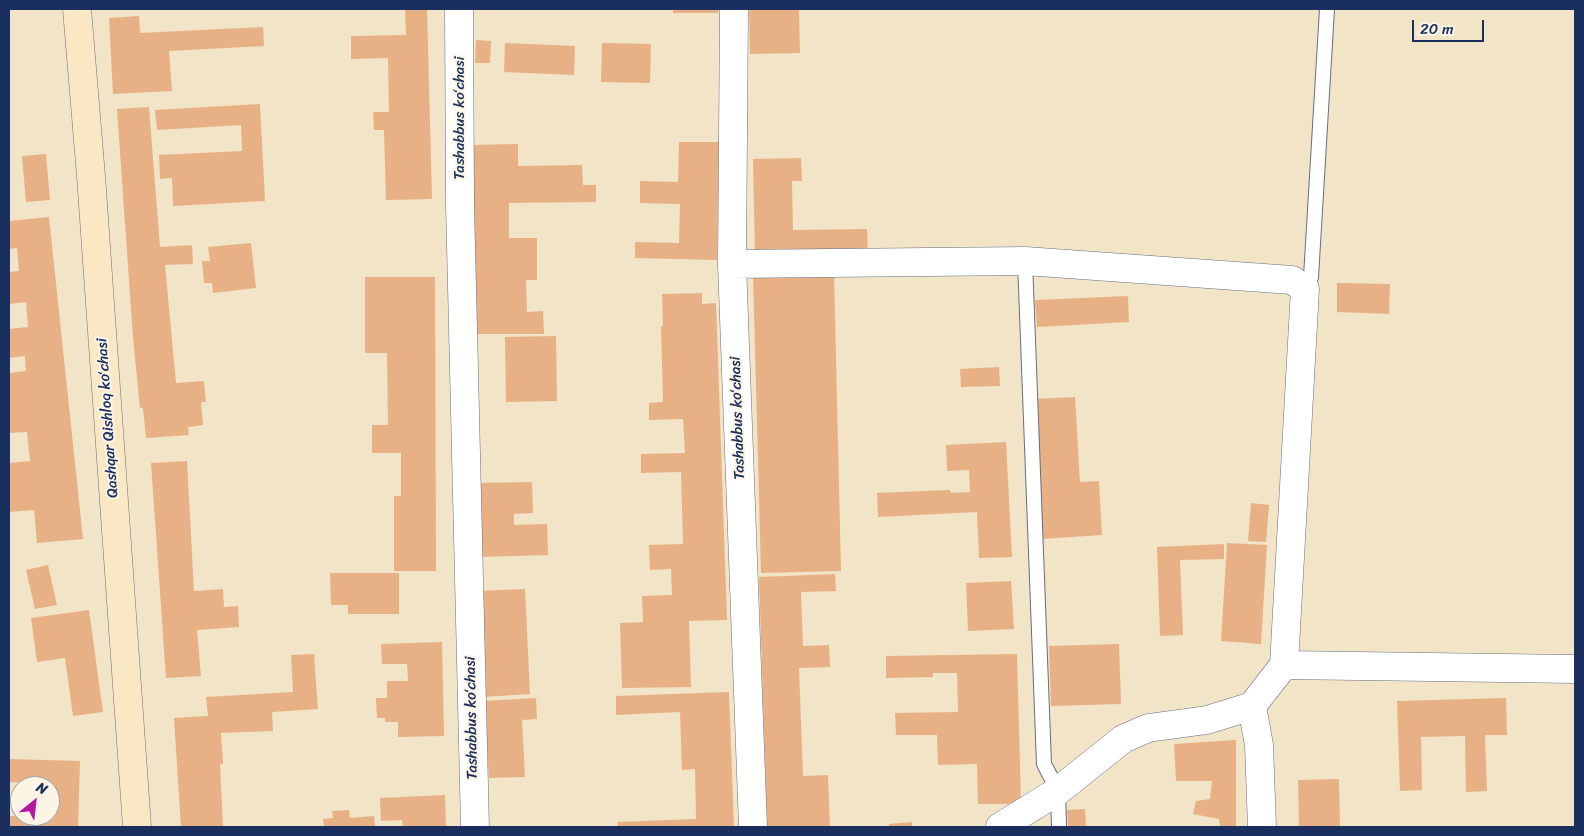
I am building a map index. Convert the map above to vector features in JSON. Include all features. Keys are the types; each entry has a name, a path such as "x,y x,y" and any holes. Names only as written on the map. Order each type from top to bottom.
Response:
{"main road":[{"name":"Qashqar Qishloq koʻchasi","path":"76,9 92,186 137,827"}],"street":[{"name":"Tashabbus koʻchasi","path":"459,9 460,204 475,827"},
{"name":"Tashabbus koʻchasi","path":"734,9 732,264 753,827"},
{"path":"732,264 1025,261 1292,280 1305,289 1284,666 1252,706 1207,720 1148,728 1122,739 1058,791 1000,827"},
{"path":"1284,666 1575,669"},
{"path":"1252,706 1259,746 1262,827"}],"lane":[{"path":"1305,289 1311,277 1327,9"},
{"path":"1025,261 1044,764 1058,791 1059,827"}],"building":[{"path":"405,9 427,9 432,199 386,200 384,130 374,130 373,112 389,112 388,58 351,59 351,36 406,35"},
{"path":"673,9 718,9 718,13 673,13"},
{"path":"749,9 799,9 800,53 750,54"},
{"path":"139,16 140,33 263,27 264,46 169,51 172,91 113,94 109,18"},
{"path":"476,40 491,41 490,63 475,63"},
{"path":"505,43 575,46 574,75 504,72"},
{"path":"602,43 651,44 650,83 601,82"},
{"path":"260,104 265,201 173,206 172,178 160,179 159,155 242,151 241,125 157,130 155,110"},
{"path":"149,107 160,247 192,245 193,264 165,265 176,383 204,381 206,402 201,402 203,425 188,427 189,435 146,438 143,408 140,408 133,338 117,109"},
{"path":"679,142 719,142 717,260 635,258 635,242 679,243 680,204 640,203 640,181 678,182"},
{"path":"518,144 518,166 582,165 583,185 596,185 596,202 509,203 509,238 537,238 537,280 526,280 527,312 543,311 544,334 474,334 471,145"},
{"path":"46,154 50,200 26,202 22,156"},
{"path":"801,158 802,181 792,181 793,230 867,229 868,253 755,254 753,159"},
{"path":"49,217 83,539 37,543 34,510 9,512 9,463 30,461 27,432 9,433 9,373 26,371 25,356 9,358 9,329 28,327 26,302 9,304 9,272 19,271 17,248 9,249 9,221"},
{"path":"251,243 256,288 213,293 212,283 204,283 202,261 210,261 208,247"},
{"path":"834,272 841,571 761,573 753,274"},
{"path":"365,277 435,277 436,571 394,571 394,496 401,496 401,453 372,453 372,425 388,425 387,353 365,353"},
{"path":"1337,283 1390,284 1389,314 1337,312"},
{"path":"702,293 702,304 716,303 727,620 689,621 691,687 622,688 620,623 643,622 642,596 672,595 671,569 650,570 649,545 683,544 681,472 641,473 641,454 685,453 683,419 649,420 649,403 663,402 662,294"},
{"path":"1128,296 1129,322 1037,327 1035,300"},
{"path":"556,336 557,401 506,402 505,337"},
{"path":"999,367 1000,386 961,387 960,369"},
{"path":"1075,397 1080,482 1099,481 1102,535 1042,539 1034,399"},
{"path":"1006,442 1012,557 979,558 977,512 878,517 877,493 950,490 951,493 970,492 969,470 947,471 946,445"},
{"path":"187,461 194,591 223,589 224,607 238,606 239,627 197,630 201,676 166,678 151,463"},
{"path":"532,482 533,513 514,514 514,525 547,524 548,555 480,557 478,483"},
{"path":"1251,503 1269,505 1266,542 1248,541"},
{"path":"1227,543 1267,545 1261,644 1221,641"},
{"path":"1224,544 1224,559 1180,560 1183,635 1160,636 1157,547"},
{"path":"48,565 57,605 35,609 26,570"},
{"path":"330,573 399,573 399,614 348,614 348,605 331,605"},
{"path":"835,574 836,591 801,592 803,646 829,645 830,667 799,668 803,776 828,775 830,827 767,827 759,577"},
{"path":"1011,581 1014,629 968,631 966,583"},
{"path":"525,589 530,694 483,697 478,591"},
{"path":"89,610 103,712 73,716 65,658 37,662 31,618"},
{"path":"442,642 444,736 398,737 398,722 385,722 385,718 377,718 376,698 387,698 387,681 408,681 407,664 382,664 381,644"},
{"path":"1119,644 1121,704 1051,706 1049,646"},
{"path":"314,654 318,709 272,712 273,731 221,733 223,764 220,764 223,827 181,827 174,718 208,716 206,697 293,692 291,655"},
{"path":"1017,654 1021,804 978,804 977,764 938,765 937,735 896,735 895,713 958,712 957,673 933,673 933,677 886,678 886,656"},
{"path":"729,692 734,827 618,827 618,822 696,819 695,769 682,770 680,712 616,715 616,696"},
{"path":"536,698 537,719 522,720 525,777 489,778 484,701"},
{"path":"1506,698 1507,735 1485,735 1487,791 1466,792 1465,736 1421,737 1422,790 1400,791 1397,701"},
{"path":"1236,740 1236,827 1220,827 1219,819 1193,814 1196,801 1210,799 1212,781 1176,781 1174,744"},
{"path":"9,759 80,761 78,827 9,827 9,816 10,826 60,826 60,776 10,776 9,782"},
{"path":"1339,779 1340,827 1299,827 1298,780"},
{"path":"445,795 446,827 403,827 402,820 381,821 380,798"},
{"path":"1085,809 1086,827 1068,827 1067,810"},
{"path":"349,810 350,818 374,816 375,827 324,827 323,819 333,818 332,811"},
{"path":"912,822 912,827 889,827 889,824"}]}
